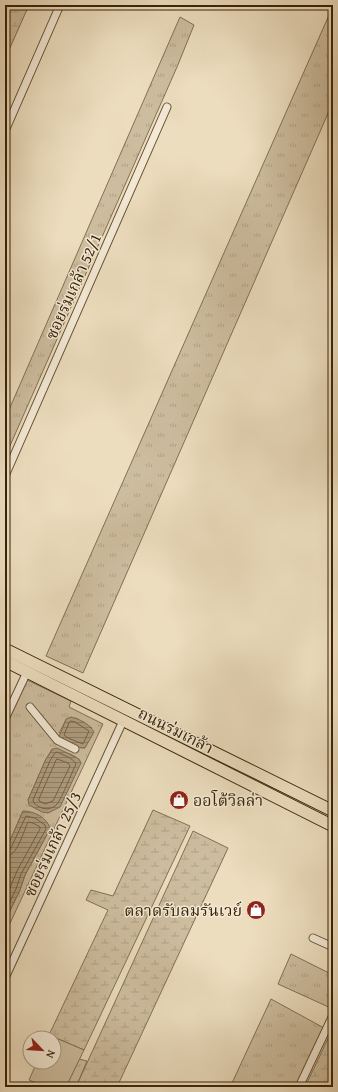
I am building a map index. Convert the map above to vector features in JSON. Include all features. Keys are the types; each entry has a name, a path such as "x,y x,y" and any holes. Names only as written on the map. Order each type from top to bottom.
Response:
{"main road":[{"name":"ถนนร่มเกล้า","path":"5,649 333,811"},
{"name":"ถนนร่มเกล้า","path":"5,662 333,826"}],"street":[{"path":"5,131 60,5"},
{"name":"ซอยร่มเกล้า 52/1","path":"5,476 167,107"},
{"path":"5,719 27,672"},
{"path":"30,707 57,740 75,749"},
{"name":"ซอยร่มเกล้า 25/3","path":"5,978 124,721"},
{"path":"313,938 333,948"},
{"path":"299,1087 333,1015"}],"green space":[{"path":"5,5 29,5 5,59"},
{"path":"333,6 333,102 83,673 46,656"},
{"path":"180,17 194,25 177,67 5,457 5,419"},
{"path":"27,680 71,701 69,707 103,724 5,934 5,921 20,890 25,875 50,829 23,811 5,852 5,725","holes":["76,718 92,728 59,733 66,720","52,749 72,755 81,763 28,800"]},
{"path":"153,810 190,826 84,1050 62,1041 62,1030 51,1030 108,910 86,900 91,890 113,896"},
{"path":"193,831 228,848 117,1087 76,1087"},
{"path":"291,954 333,975 333,1009 278,984"},
{"path":"271,999 324,1028 296,1087 240,1087 232,1083"},
{"path":"333,1028 333,1087 305,1087"},
{"path":"62,1041 84,1050 66,1087 46,1087 29,1080 33,1070 62,1070"},
{"path":"79,1059 87,1061 76,1087 66,1087"}],"water":[{"path":"71,717 84,722 94,732 85,748 75,746 59,737 66,719"},
{"path":"57,748 79,759 81,763 60,807 48,813 42,812 29,805 28,800 46,759 53,749"},
{"path":"23,811 32,812 43,818 49,825 50,829 25,875 20,890 5,921 5,852"}],"place":[{"name":"ออโต้วิลล่า","path":"179,800"},
{"name":"ตลาดรับลมรันเวย์","path":"256,910"}]}
